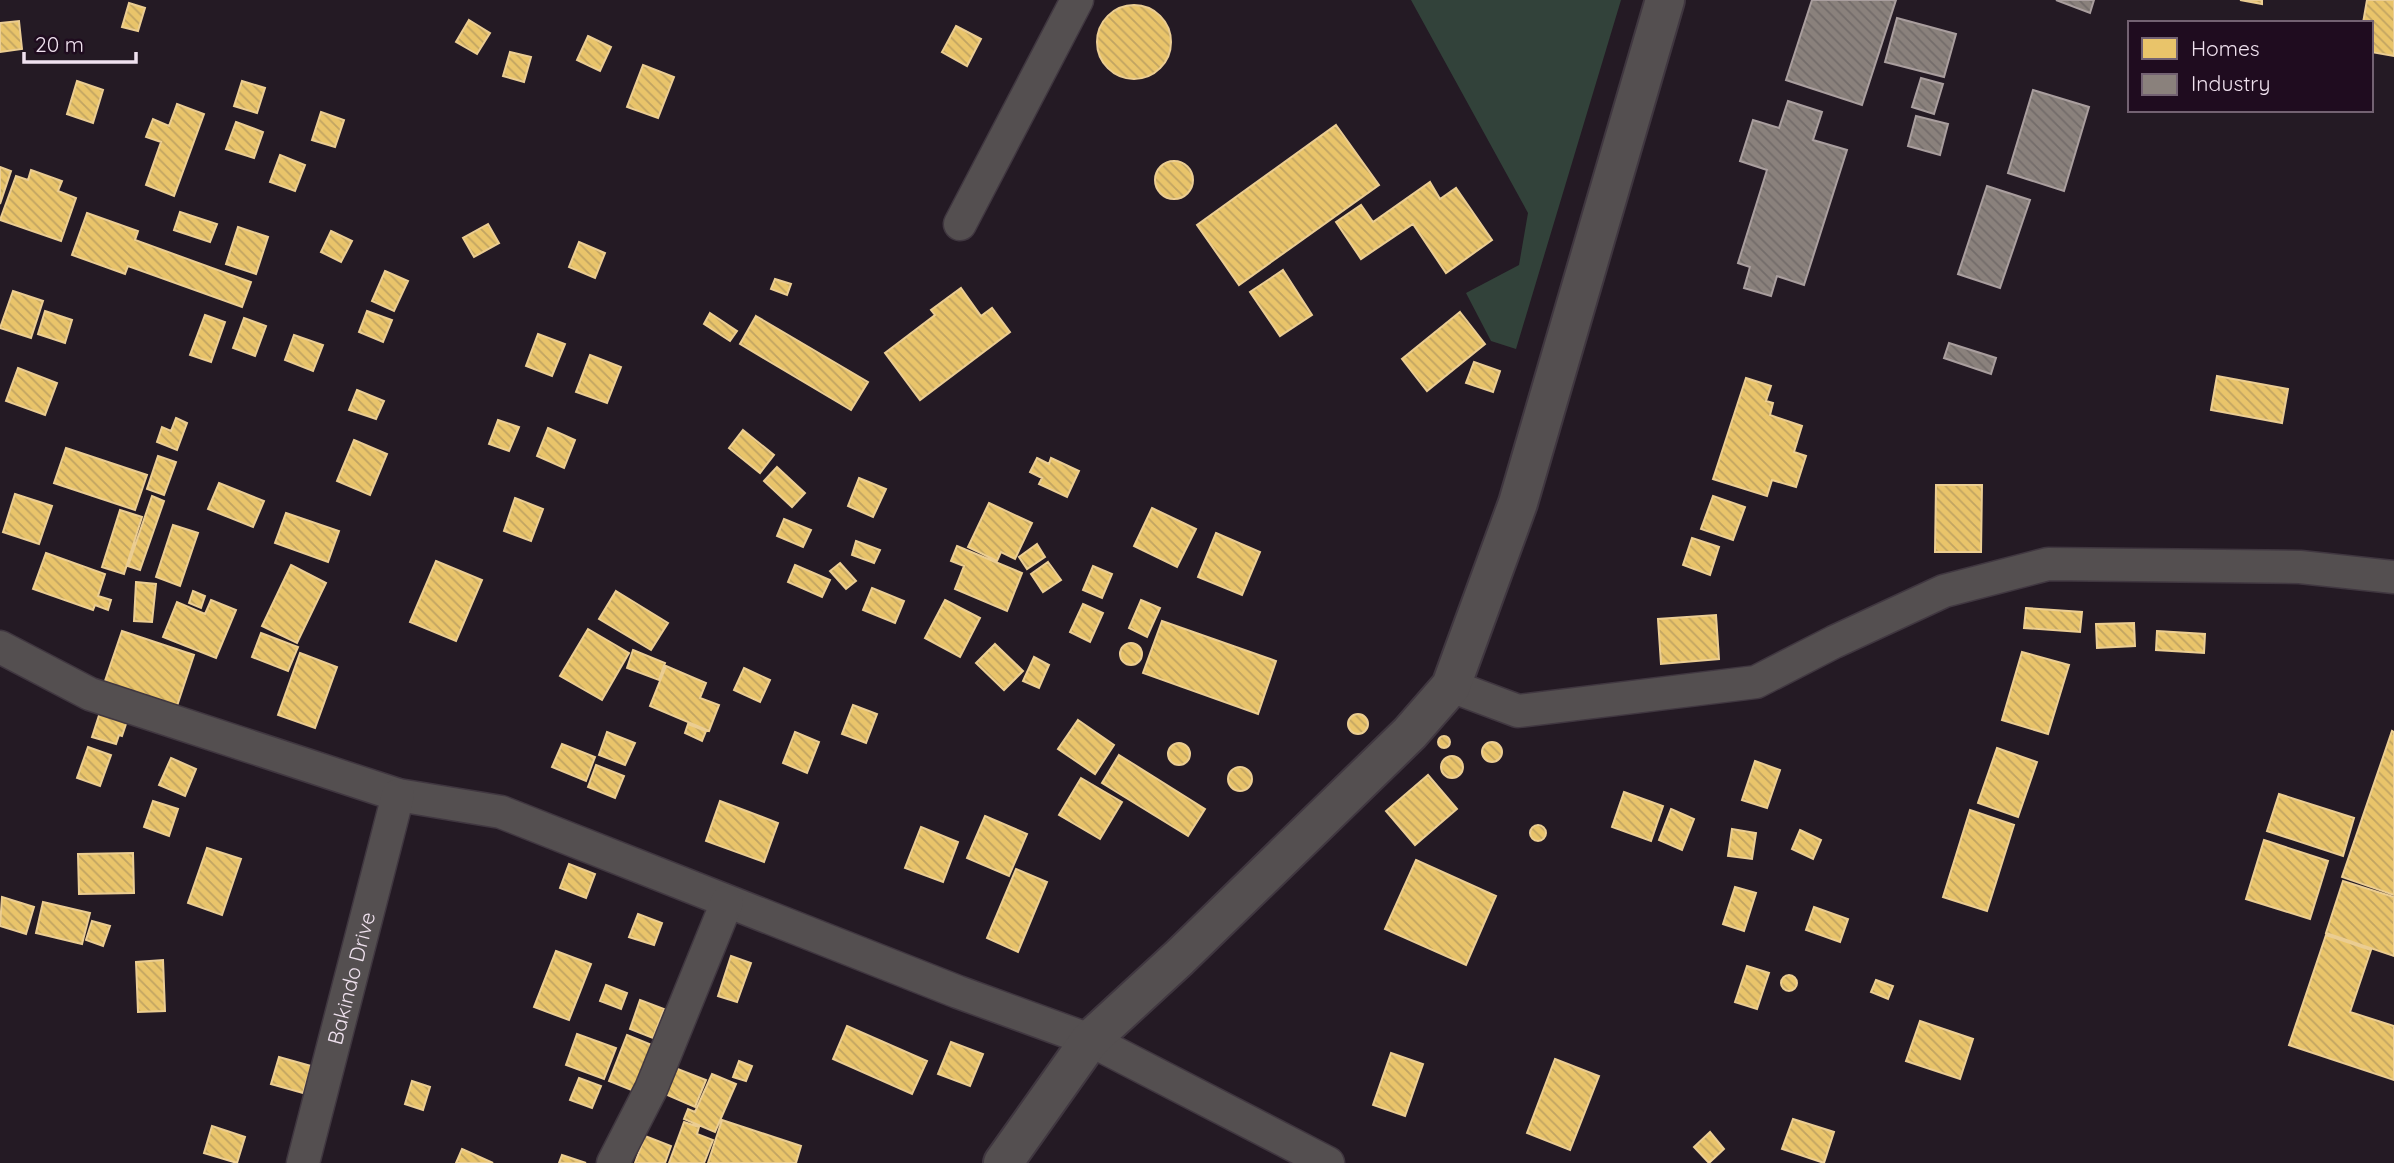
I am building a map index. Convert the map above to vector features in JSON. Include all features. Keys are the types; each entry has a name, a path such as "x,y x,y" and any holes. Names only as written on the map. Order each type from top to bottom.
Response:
{"street":[{"path":"960,224 1077,0"},
{"path":"1003,1163 1090,1040 1179,958 1401,742 1451,686 1518,503 1665,0"},
{"path":"1451,686 1518,711 1756,682 1944,591 2048,564 2300,567 2394,577"},
{"path":"0,647 90,694 398,795 501,812 946,987 1090,1040 1328,1163"},
{"name":"Bakindo Drive","path":"303,1163 398,795"},
{"path":"612,1163 651,1088 727,902"}],"green space":[{"path":"1411,0 1621,0 1516,349 1491,341 1466,293 1519,265 1528,213"}],"building: Homes":[{"path":"2240,0 2262,0 2262,4"},
{"path":"2367,0 2394,0 2394,56 2373,52 2373,21 2363,21"},
{"path":"129,3 145,8 138,31 122,27"},
{"path":"1127,5 1141,5 1155,11 1165,21 1171,42 1169,56 1155,73 1141,79 1127,79 1113,73 1103,63 1097,49 1097,35 1103,21 1113,11"},
{"path":"469,20 490,33 477,54 456,42"},
{"path":"19,21 22,49 0,52 0,23"},
{"path":"956,26 981,39 967,66 942,52"},
{"path":"588,36 611,47 600,71 577,60"},
{"path":"510,52 531,57 524,82 503,76"},
{"path":"643,65 674,77 658,118 627,107"},
{"path":"77,81 103,90 93,123 67,114"},
{"path":"242,81 265,88 257,113 234,106"},
{"path":"177,104 204,114 174,196 146,185 161,142 146,137 153,119 169,126"},
{"path":"321,112 344,120 335,147 312,140"},
{"path":"236,122 263,132 254,158 226,149"},
{"path":"1336,125 1379,185 1239,285 1197,225"},
{"path":"280,155 305,165 295,191 270,182"},
{"path":"1174,161 1187,167 1193,180 1187,193 1174,199 1161,193 1155,180 1161,167"},
{"path":"0,167 11,171 0,204"},
{"path":"31,170 62,181 58,191 76,198 61,241 0,220 16,176 28,180"},
{"path":"1430,182 1440,199 1456,188 1492,240 1446,273 1413,224 1361,259 1336,222 1361,205 1373,222"},
{"path":"180,212 217,224 210,242 174,230"},
{"path":"87,213 138,231 135,240 251,282 242,307 128,266 125,274 72,255"},
{"path":"488,224 499,243 474,257 463,238"},
{"path":"238,227 268,237 256,274 226,264"},
{"path":"331,231 352,241 341,262 321,252"},
{"path":"579,242 605,253 595,278 569,267"},
{"path":"1283,270 1312,315 1280,336 1250,292"},
{"path":"385,271 408,281 394,311 372,301"},
{"path":"775,279 791,284 787,295 771,289"},
{"path":"961,288 981,316 992,308 1010,332 920,400 885,353 935,315 931,310"},
{"path":"13,291 43,301 31,338 0,328"},
{"path":"45,311 72,320 65,343 38,334"},
{"path":"367,311 392,320 383,342 359,332"},
{"path":"1460,312 1485,344 1427,391 1402,359"},
{"path":"710,313 737,331 730,341 704,324"},
{"path":"205,315 225,322 211,362 190,355"},
{"path":"756,316 868,382 851,410 740,344"},
{"path":"244,318 266,326 255,356 233,348"},
{"path":"538,334 565,344 552,376 526,366"},
{"path":"294,335 323,345 313,371 285,360"},
{"path":"590,355 621,367 607,403 576,392"},
{"path":"1474,362 1500,371 1493,392 1466,383"},
{"path":"18,368 57,383 45,415 6,401"},
{"path":"2217,376 2288,389 2282,423 2211,410"},
{"path":"1746,378 1771,386 1766,401 1773,403 1770,415 1802,426 1794,452 1806,456 1796,487 1772,480 1767,496 1713,479"},
{"path":"357,390 384,401 376,419 349,410"},
{"path":"176,418 187,423 177,450 157,442 162,427 171,431"},
{"path":"498,420 519,427 509,451 489,444"},
{"path":"548,428 575,440 564,468 537,456"},
{"path":"743,430 774,455 760,473 729,448"},
{"path":"354,440 387,454 370,495 337,481"},
{"path":"66,448 147,475 135,510 54,483"},
{"path":"158,456 176,462 164,495 147,489"},
{"path":"1037,458 1049,464 1051,458 1079,471 1067,497 1039,484 1042,478 1030,472"},
{"path":"777,467 805,493 792,507 764,481"},
{"path":"859,478 886,489 873,517 848,506"},
{"path":"219,483 264,501 253,527 208,509"},
{"path":"1936,485 1982,485 1981,552 1935,552"},
{"path":"15,494 52,506 39,544 3,532"},
{"path":"152,496 164,501 140,570 128,566"},
{"path":"1713,496 1745,507 1733,540 1701,529"},
{"path":"515,498 543,509 531,541 504,531"},
{"path":"989,503 1032,523 1015,559 1001,552 997,561 968,547"},
{"path":"1152,508 1196,529 1177,567 1134,546"},
{"path":"120,510 142,517 124,574 102,567"},
{"path":"286,513 339,531 328,562 275,543"},
{"path":"784,519 811,530 803,547 777,536"},
{"path":"173,525 198,533 180,586 156,577"},
{"path":"1216,533 1260,552 1242,595 1198,577"},
{"path":"1692,538 1719,547 1710,575 1683,565"},
{"path":"856,541 880,550 874,563 852,555"},
{"path":"1037,544 1045,557 1027,569 1019,557"},
{"path":"957,546 1022,573 1007,611 955,589 964,566 951,561"},
{"path":"46,553 105,574 98,596 111,600 108,610 95,605 93,610 33,589"},
{"path":"436,561 482,580 456,641 410,622"},
{"path":"1048,562 1061,580 1043,592 1031,574"},
{"path":"840,563 856,581 846,589 830,571"},
{"path":"291,565 326,583 297,643 262,626"},
{"path":"795,565 830,580 822,597 788,582"},
{"path":"1093,566 1112,574 1102,598 1083,590"},
{"path":"136,582 156,584 152,622 134,621"},
{"path":"872,588 904,601 895,623 863,610"},
{"path":"193,591 205,596 201,608 189,603"},
{"path":"616,591 668,623 651,650 599,619"},
{"path":"211,600 236,610 216,658 163,637 177,602 205,614"},
{"path":"945,600 980,618 960,657 925,638"},
{"path":"1141,600 1160,608 1147,637 1129,628"},
{"path":"1083,604 1103,613 1090,642 1070,632"},
{"path":"2026,608 2082,612 2080,632 2024,628"},
{"path":"1716,615 1719,659 1661,664 1658,619"},
{"path":"1162,621 1276,661 1258,714 1143,673"},
{"path":"2134,623 2135,646 2097,648 2096,624"},
{"path":"588,629 629,653 602,700 560,676"},
{"path":"122,631 194,655 176,709 104,684"},
{"path":"2157,631 2205,634 2204,653 2156,650"},
{"path":"261,633 298,647 288,671 252,657"},
{"path":"1131,643 1139,646 1142,654 1139,662 1131,665 1123,662 1120,654 1123,646"},
{"path":"995,644 1023,671 1004,690 976,663"},
{"path":"633,650 665,663 659,680 627,668"},
{"path":"2022,652 2069,665 2048,734 2002,720"},
{"path":"300,653 337,667 315,728 278,715"},
{"path":"1034,657 1049,665 1039,688 1023,681"},
{"path":"666,666 706,683 700,698 719,705 709,731 650,706"},
{"path":"744,668 770,680 760,702 734,690"},
{"path":"853,705 877,714 866,743 842,734"},
{"path":"102,706 129,715 122,736 119,735 116,744 92,737"},
{"path":"1358,714 1365,717 1368,724 1365,731 1358,734 1351,731 1348,724 1351,717"},
{"path":"1078,720 1114,745 1095,774 1058,749"},
{"path":"688,724 706,731 702,741 685,733"},
{"path":"2392,731 2394,732 2394,895 2342,877"},
{"path":"607,732 635,743 625,765 599,755"},
{"path":"795,732 819,742 807,773 783,763"},
{"path":"1439,737 1449,737 1449,747 1439,747"},
{"path":"1492,742 1499,745 1502,752 1499,759 1492,762 1485,759 1482,752 1485,745"},
{"path":"1179,743 1187,746 1190,754 1187,762 1179,765 1171,762 1168,754 1171,746"},
{"path":"562,744 595,757 586,781 552,767"},
{"path":"88,747 111,755 100,786 77,778"},
{"path":"1997,748 2037,762 2018,817 1978,803"},
{"path":"1119,755 1205,809 1188,836 1102,783"},
{"path":"1452,756 1460,759 1463,767 1460,775 1452,778 1444,775 1441,767 1444,759"},
{"path":"171,758 196,769 185,796 159,785"},
{"path":"1755,761 1780,770 1767,808 1742,800"},
{"path":"596,765 624,776 615,798 588,787"},
{"path":"1240,767 1248,771 1252,779 1248,787 1240,791 1232,787 1228,779 1232,771"},
{"path":"1428,775 1457,809 1415,845 1386,811"},
{"path":"1081,778 1122,802 1100,839 1059,815"},
{"path":"1624,792 1663,806 1651,841 1612,827"},
{"path":"2279,794 2354,818 2343,856 2267,831"},
{"path":"153,801 178,809 169,836 144,827"},
{"path":"720,801 778,823 764,862 706,841"},
{"path":"1671,809 1694,819 1682,850 1659,840"},
{"path":"1970,810 2014,825 1987,911 1943,897"},
{"path":"985,816 1027,834 1009,876 967,858"},
{"path":"1538,825 1544,827 1544,839 1538,841 1532,839 1530,833 1532,827"},
{"path":"921,827 958,842 943,882 905,868"},
{"path":"1732,829 1756,833 1752,859 1728,856"},
{"path":"1800,830 1821,840 1813,859 1792,849"},
{"path":"2264,840 2328,861 2310,919 2246,899"},
{"path":"207,848 241,859 222,915 188,903"},
{"path":"133,853 134,893 79,894 78,854"},
{"path":"1416,860 1496,896 1466,965 1385,929"},
{"path":"569,864 595,874 586,898 560,888"},
{"path":"1016,869 1047,882 1018,952 987,938"},
{"path":"2343,881 2394,897 2394,956 2326,933"},
{"path":"1735,887 1756,893 1744,931 1723,924"},
{"path":"2,897 34,907 26,934 0,926"},
{"path":"43,902 90,913 82,944 36,933"},
{"path":"1814,907 1848,919 1840,942 1806,930"},
{"path":"638,914 662,923 654,945 629,937"},
{"path":"92,921 110,926 103,946 86,940"},
{"path":"2326,935 2371,950 2350,1012 2394,1026 2394,1080 2289,1045"},
{"path":"556,951 591,964 569,1020 534,1007"},
{"path":"731,956 751,963 737,1002 718,996"},
{"path":"163,960 165,1011 138,1012 136,962"},
{"path":"1747,966 1769,973 1757,1009 1735,1002"},
{"path":"1786,975 1792,975 1797,983 1795,989 1786,991 1781,986 1781,980"},
{"path":"1876,980 1893,986 1888,999 1871,992"},
{"path":"606,985 627,993 621,1009 600,1001"},
{"path":"640,1000 664,1009 653,1038 630,1029"},
{"path":"1920,1021 1973,1039 1960,1079 1906,1061"},
{"path":"847,1026 927,1061 912,1094 833,1059"},
{"path":"577,1034 616,1048 604,1079 566,1065"},
{"path":"627,1035 652,1045 634,1091 609,1081"},
{"path":"951,1042 983,1054 970,1086 938,1074"},
{"path":"1391,1053 1423,1064 1405,1116 1373,1105"},
{"path":"279,1057 311,1066 303,1093 271,1084"},
{"path":"1555,1059 1599,1076 1570,1150 1527,1133"},
{"path":"739,1061 752,1066 746,1081 733,1077"},
{"path":"675,1068 706,1080 695,1107 665,1094"},
{"path":"712,1074 736,1084 715,1132 684,1119 688,1109 695,1112"},
{"path":"579,1078 601,1086 592,1108 570,1100"},
{"path":"412,1081 430,1087 423,1110 405,1104"},
{"path":"1793,1119 1834,1132 1824,1163 1782,1149"},
{"path":"722,1120 801,1146 796,1163 708,1163"},
{"path":"684,1122 699,1127 697,1134 713,1140 704,1163 669,1163"},
{"path":"212,1126 245,1137 237,1163 204,1153"},
{"path":"1710,1132 1724,1149 1709,1163 1694,1147"},
{"path":"645,1136 671,1146 665,1163 635,1163"},
{"path":"462,1149 493,1163 456,1163"},
{"path":"562,1155 586,1163 559,1163"}],"building: Industry":[{"path":"1812,0 1896,0 1862,105 1786,80"},
{"path":"2056,0 2094,0 2090,13"},
{"path":"1897,18 1956,34 1944,77 1885,62"},
{"path":"1921,78 1943,84 1934,114 1912,107"},
{"path":"2033,90 2089,107 2064,191 2008,173"},
{"path":"1788,101 1822,112 1813,140 1847,150 1804,285 1777,276 1771,296 1744,288 1750,267 1738,263 1767,170 1740,161 1753,120 1779,128"},
{"path":"1916,116 1948,124 1940,155 1908,146"},
{"path":"1987,186 2030,200 2000,288 1958,274"},
{"path":"1949,343 1996,358 1991,374 1944,358"}]}
